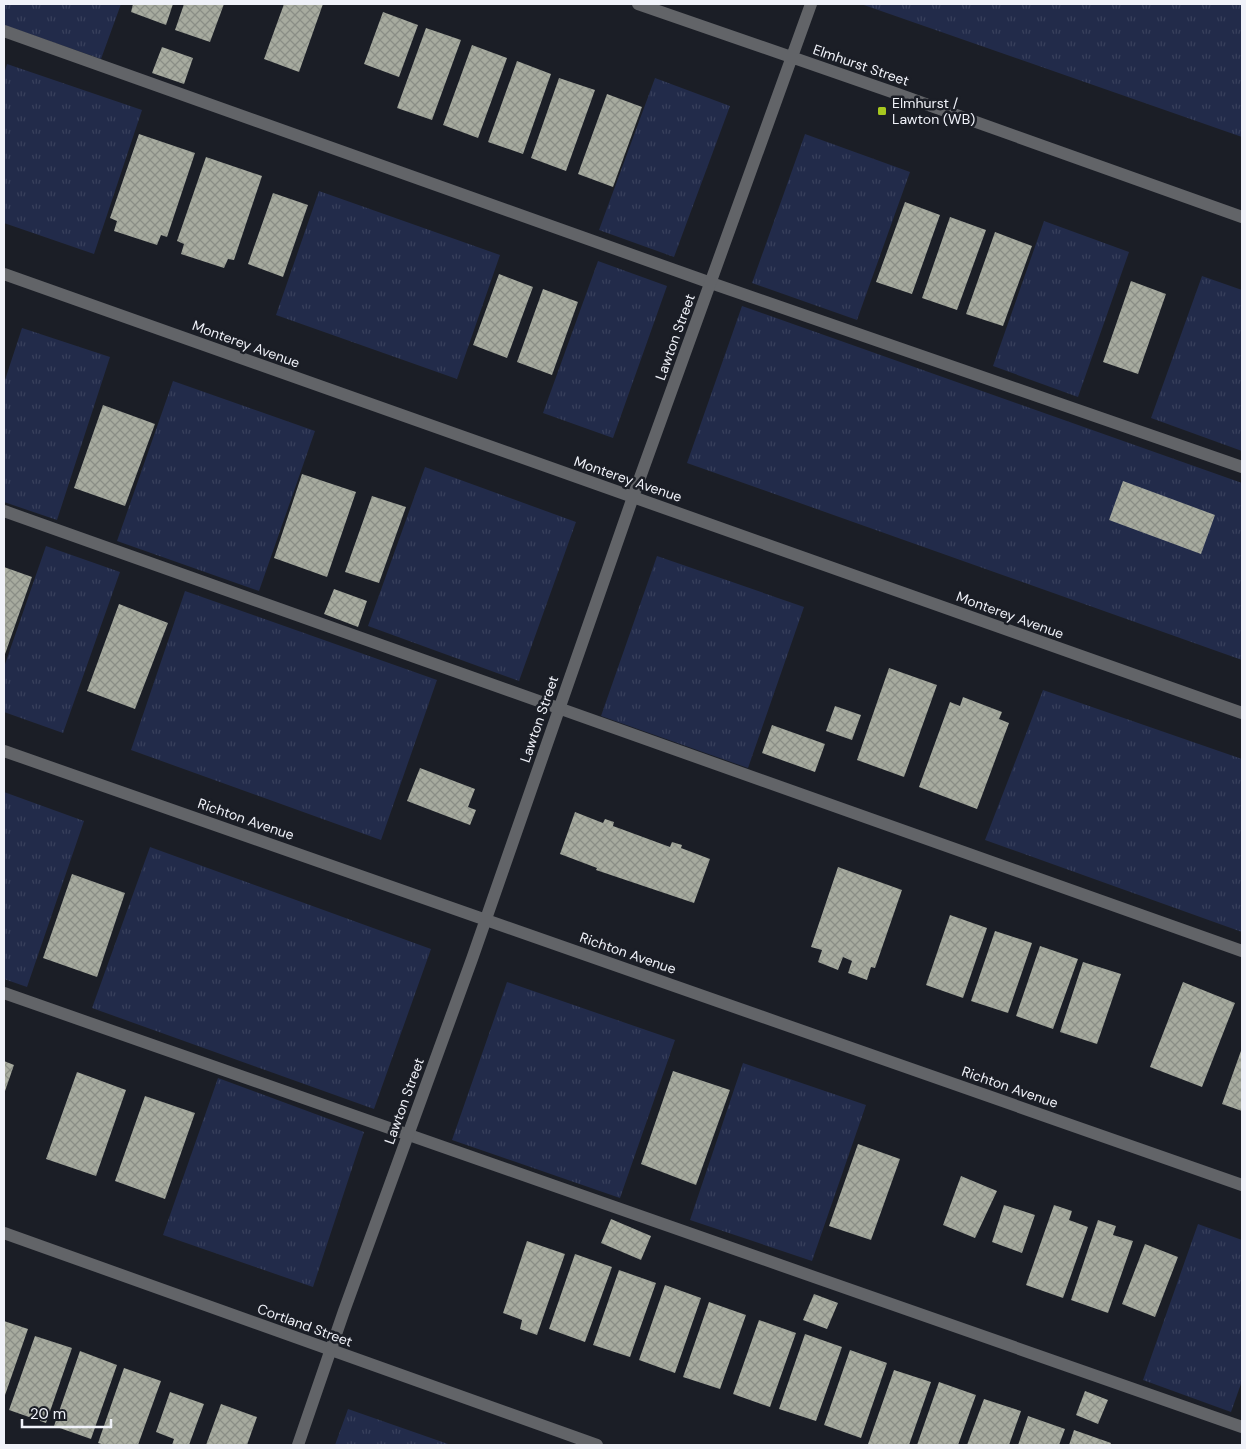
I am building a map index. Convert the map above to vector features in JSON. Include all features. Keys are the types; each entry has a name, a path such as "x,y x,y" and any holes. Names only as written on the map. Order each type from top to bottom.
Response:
{"street":[{"name":"Elmhurst Street","path":"638,4 1242,217"},
{"name":"Lawton Street","path":"298,1445 330,1350 486,918 632,497 811,4"},
{"path":"4,31 711,283 1242,467"},
{"name":"Monterey Avenue","path":"4,274 1242,713"},
{"path":"4,511 1242,951"},
{"name":"Richton Avenue","path":"4,751 486,918 1242,1185"},
{"path":"4,993 1242,1427"},
{"name":"Cortland Street","path":"4,1233 597,1445"}],"green space":[{"path":"4,4 121,4 101,59 4,25"},
{"path":"861,4 1242,4 1242,137"},
{"path":"7,64 142,110 94,254 4,223 4,74"},
{"path":"655,78 730,106 674,257 599,230"},
{"path":"805,134 910,172 857,320 752,283"},
{"path":"319,191 500,255 457,379 276,315"},
{"path":"1044,221 1129,252 1078,397 993,366"},
{"path":"598,261 667,286 613,438 543,413"},
{"path":"1202,276 1242,290 1242,451 1151,418"},
{"path":"742,306 1242,483 1242,660 687,463"},
{"path":"22,328 110,357 57,520 4,502 4,383"},
{"path":"173,381 315,431 259,591 117,541"},
{"path":"425,467 576,522 519,681 368,626"},
{"path":"46,546 120,572 63,733 4,712 4,667"},
{"path":"657,556 804,607 748,768 601,716"},
{"path":"185,591 437,680 381,840 131,750"},
{"path":"1043,690 1242,759 1242,932 985,840"},
{"path":"4,792 84,821 27,987 4,979"},
{"path":"150,847 431,949 374,1109 92,1008"},
{"path":"507,982 675,1040 620,1198 452,1140"},
{"path":"743,1063 866,1105 812,1261 690,1220"},
{"path":"218,1078 364,1132 313,1287 163,1235"},
{"path":"1198,1224 1242,1240 1242,1381 1231,1412 1143,1380"},
{"path":"348,1409 451,1445 335,1445"}],"building":[{"path":"133,4 173,4 166,25 131,12"},
{"path":"184,4 224,4 210,42 175,30"},
{"path":"284,4 323,4 299,72 264,59"},
{"path":"383,12 418,25 399,77 364,64"},
{"path":"426,28 461,40 432,120 397,108"},
{"path":"472,45 507,58 478,138 443,125"},
{"path":"162,47 193,58 184,84 152,73"},
{"path":"517,61 551,74 523,154 488,142"},
{"path":"559,78 595,90 566,171 531,158"},
{"path":"607,94 642,107 613,187 578,174"},
{"path":"139,134 195,153 167,237 161,235 157,245 114,231 117,221 110,218"},
{"path":"206,157 262,176 234,260 228,259 224,268 181,254 184,244 177,241"},
{"path":"273,193 308,205 283,277 248,264"},
{"path":"905,202 940,215 912,294 876,282"},
{"path":"950,217 986,230 957,310 922,298"},
{"path":"995,232 1032,246 1003,326 966,314"},
{"path":"499,274 533,287 507,358 473,345"},
{"path":"1131,281 1166,294 1138,374 1103,362"},
{"path":"543,289 578,302 552,375 517,362"},
{"path":"103,405 155,424 125,506 74,488"},
{"path":"302,474 356,492 327,577 274,558"},
{"path":"1123,481 1215,515 1201,554 1109,520"},
{"path":"372,496 406,507 379,583 345,572"},
{"path":"4,567 32,577 4,657"},
{"path":"334,589 367,601 358,627 324,614"},
{"path":"119,604 168,623 135,709 87,691"},
{"path":"889,668 937,685 904,777 857,760"},
{"path":"963,697 1002,712 999,719 1009,723 977,809 919,787 950,702 960,706"},
{"path":"835,706 861,715 852,740 826,731"},
{"path":"772,725 825,744 815,772 762,753"},
{"path":"420,768 475,789 468,807 476,810 470,825 407,801"},
{"path":"575,812 603,823 605,819 614,822 613,826 670,847 672,842 682,845 681,848 710,859 694,903 596,870 597,868 560,854"},
{"path":"838,867 902,890 875,968 871,967 867,980 848,973 852,961 843,957 838,970 818,962 822,950 811,947"},
{"path":"72,874 125,893 97,977 43,958"},
{"path":"950,915 987,928 963,998 926,985"},
{"path":"995,931 1032,943 1008,1013 971,1001"},
{"path":"1040,946 1078,959 1053,1029 1016,1016"},
{"path":"1083,962 1121,974 1097,1044 1060,1032"},
{"path":"1183,982 1235,1003 1202,1087 1150,1067"},
{"path":"1242,1048 1242,1111 1222,1104"},
{"path":"4,1061 14,1065 4,1094"},
{"path":"673,1071 730,1090 696,1185 641,1164"},
{"path":"77,1072 126,1090 96,1176 46,1159"},
{"path":"145,1096 195,1113 165,1199 115,1181"},
{"path":"858,1144 900,1159 871,1240 829,1226"},
{"path":"961,1176 997,1191 975,1238 943,1225"},
{"path":"1004,1205 1035,1215 1022,1253 992,1242"},
{"path":"1054,1205 1072,1211 1069,1220 1088,1227 1063,1298 1026,1285"},
{"path":"611,1219 651,1236 641,1260 601,1243"},
{"path":"1098,1220 1116,1226 1113,1235 1133,1241 1108,1313 1071,1300"},
{"path":"527,1241 565,1254 537,1335 520,1329 522,1320 503,1313"},
{"path":"1145,1244 1178,1257 1155,1317 1122,1304"},
{"path":"575,1254 612,1267 585,1342 549,1329"},
{"path":"619,1270 656,1283 630,1357 593,1345"},
{"path":"665,1285 701,1298 675,1373 639,1360"},
{"path":"814,1294 838,1303 827,1329 803,1320"},
{"path":"709,1302 746,1315 720,1389 683,1377"},
{"path":"759,1320 796,1333 770,1407 733,1394"},
{"path":"4,1321 28,1329 4,1398"},
{"path":"805,1334 842,1347 816,1421 779,1409"},
{"path":"35,1336 72,1348 46,1423 9,1410"},
{"path":"850,1350 887,1363 861,1438 824,1425"},
{"path":"80,1351 117,1365 91,1439 54,1426"},
{"path":"124,1368 161,1381 138,1445 105,1445 98,1443"},
{"path":"894,1370 931,1382 909,1445 868,1444"},
{"path":"939,1382 976,1395 958,1445 917,1445"},
{"path":"1085,1391 1108,1400 1098,1424 1076,1415"},
{"path":"170,1392 204,1404 189,1445 172,1445 174,1439 156,1432"},
{"path":"984,1399 1021,1411 1009,1445 967,1445"},
{"path":"221,1404 257,1417 247,1445 206,1445"},
{"path":"1028,1416 1065,1429 1059,1445 1018,1445"},
{"path":"1074,1430 1111,1443 1110,1445 1069,1445"}],"place":[{"name":"Elmhurst / Lawton (WB)","path":"882,111"}]}
